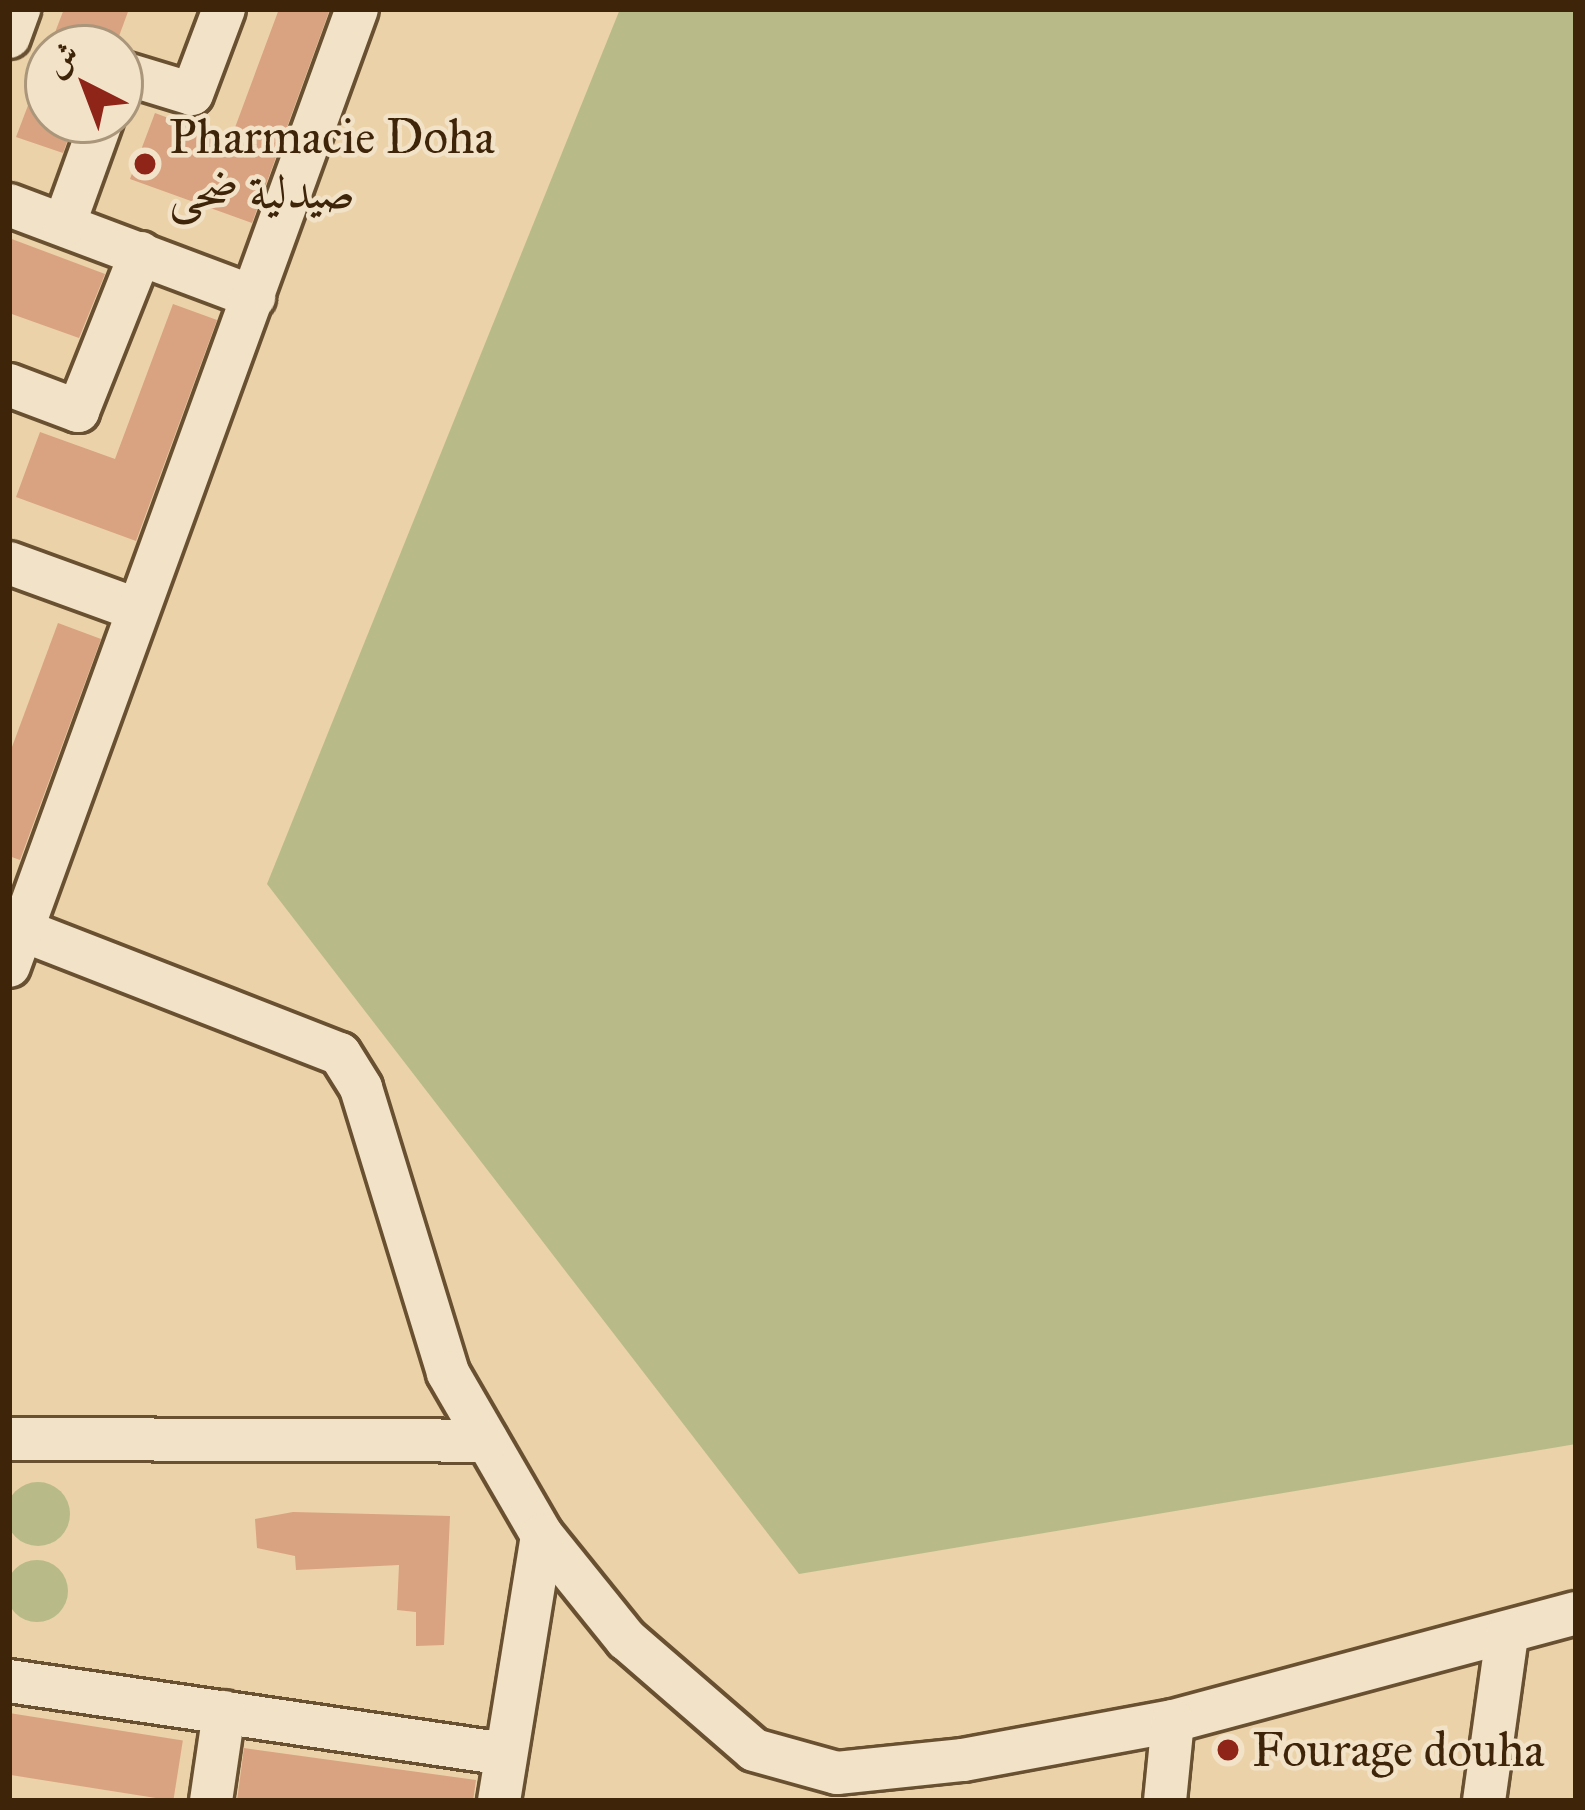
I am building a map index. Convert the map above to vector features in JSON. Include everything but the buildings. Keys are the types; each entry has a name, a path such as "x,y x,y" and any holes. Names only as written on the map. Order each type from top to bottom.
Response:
{"street":[{"path":"9,37 19,9"},
{"path":"144,80 192,94 224,9"},
{"path":"358,9 13,940 340,1054 361,1088 419,1300 487,1441 542,1535 683,1694 795,1784 1174,1721 1508,1636 1576,1612"},
{"path":"64,225 93,144"},
{"path":"9,205 254,297"},
{"path":"9,385 78,411 141,253"},
{"path":"12,573 138,610"},
{"path":"9,1439 487,1441"},
{"path":"499,1801 542,1535"},
{"path":"1484,1801 1508,1636"},
{"path":"9,1681 506,1754"},
{"path":"211,1801 224,1712"},
{"path":"1165,1801 1174,1721"}],"green space":[{"path":"620,9 1576,9 1576,1444 799,1574 267,884"},
{"path":"38,1482 61,1491 70,1514 61,1537 38,1546 15,1537 6,1514 15,1491"},
{"path":"37,1560 59,1569 68,1591 59,1613 37,1622 15,1613 6,1591 15,1569"}],"place":[{"name":"Pharmacie Doha صيدلية ضحى","path":"145,164"},
{"name":"Fourage douha","path":"1228,1750"}]}
